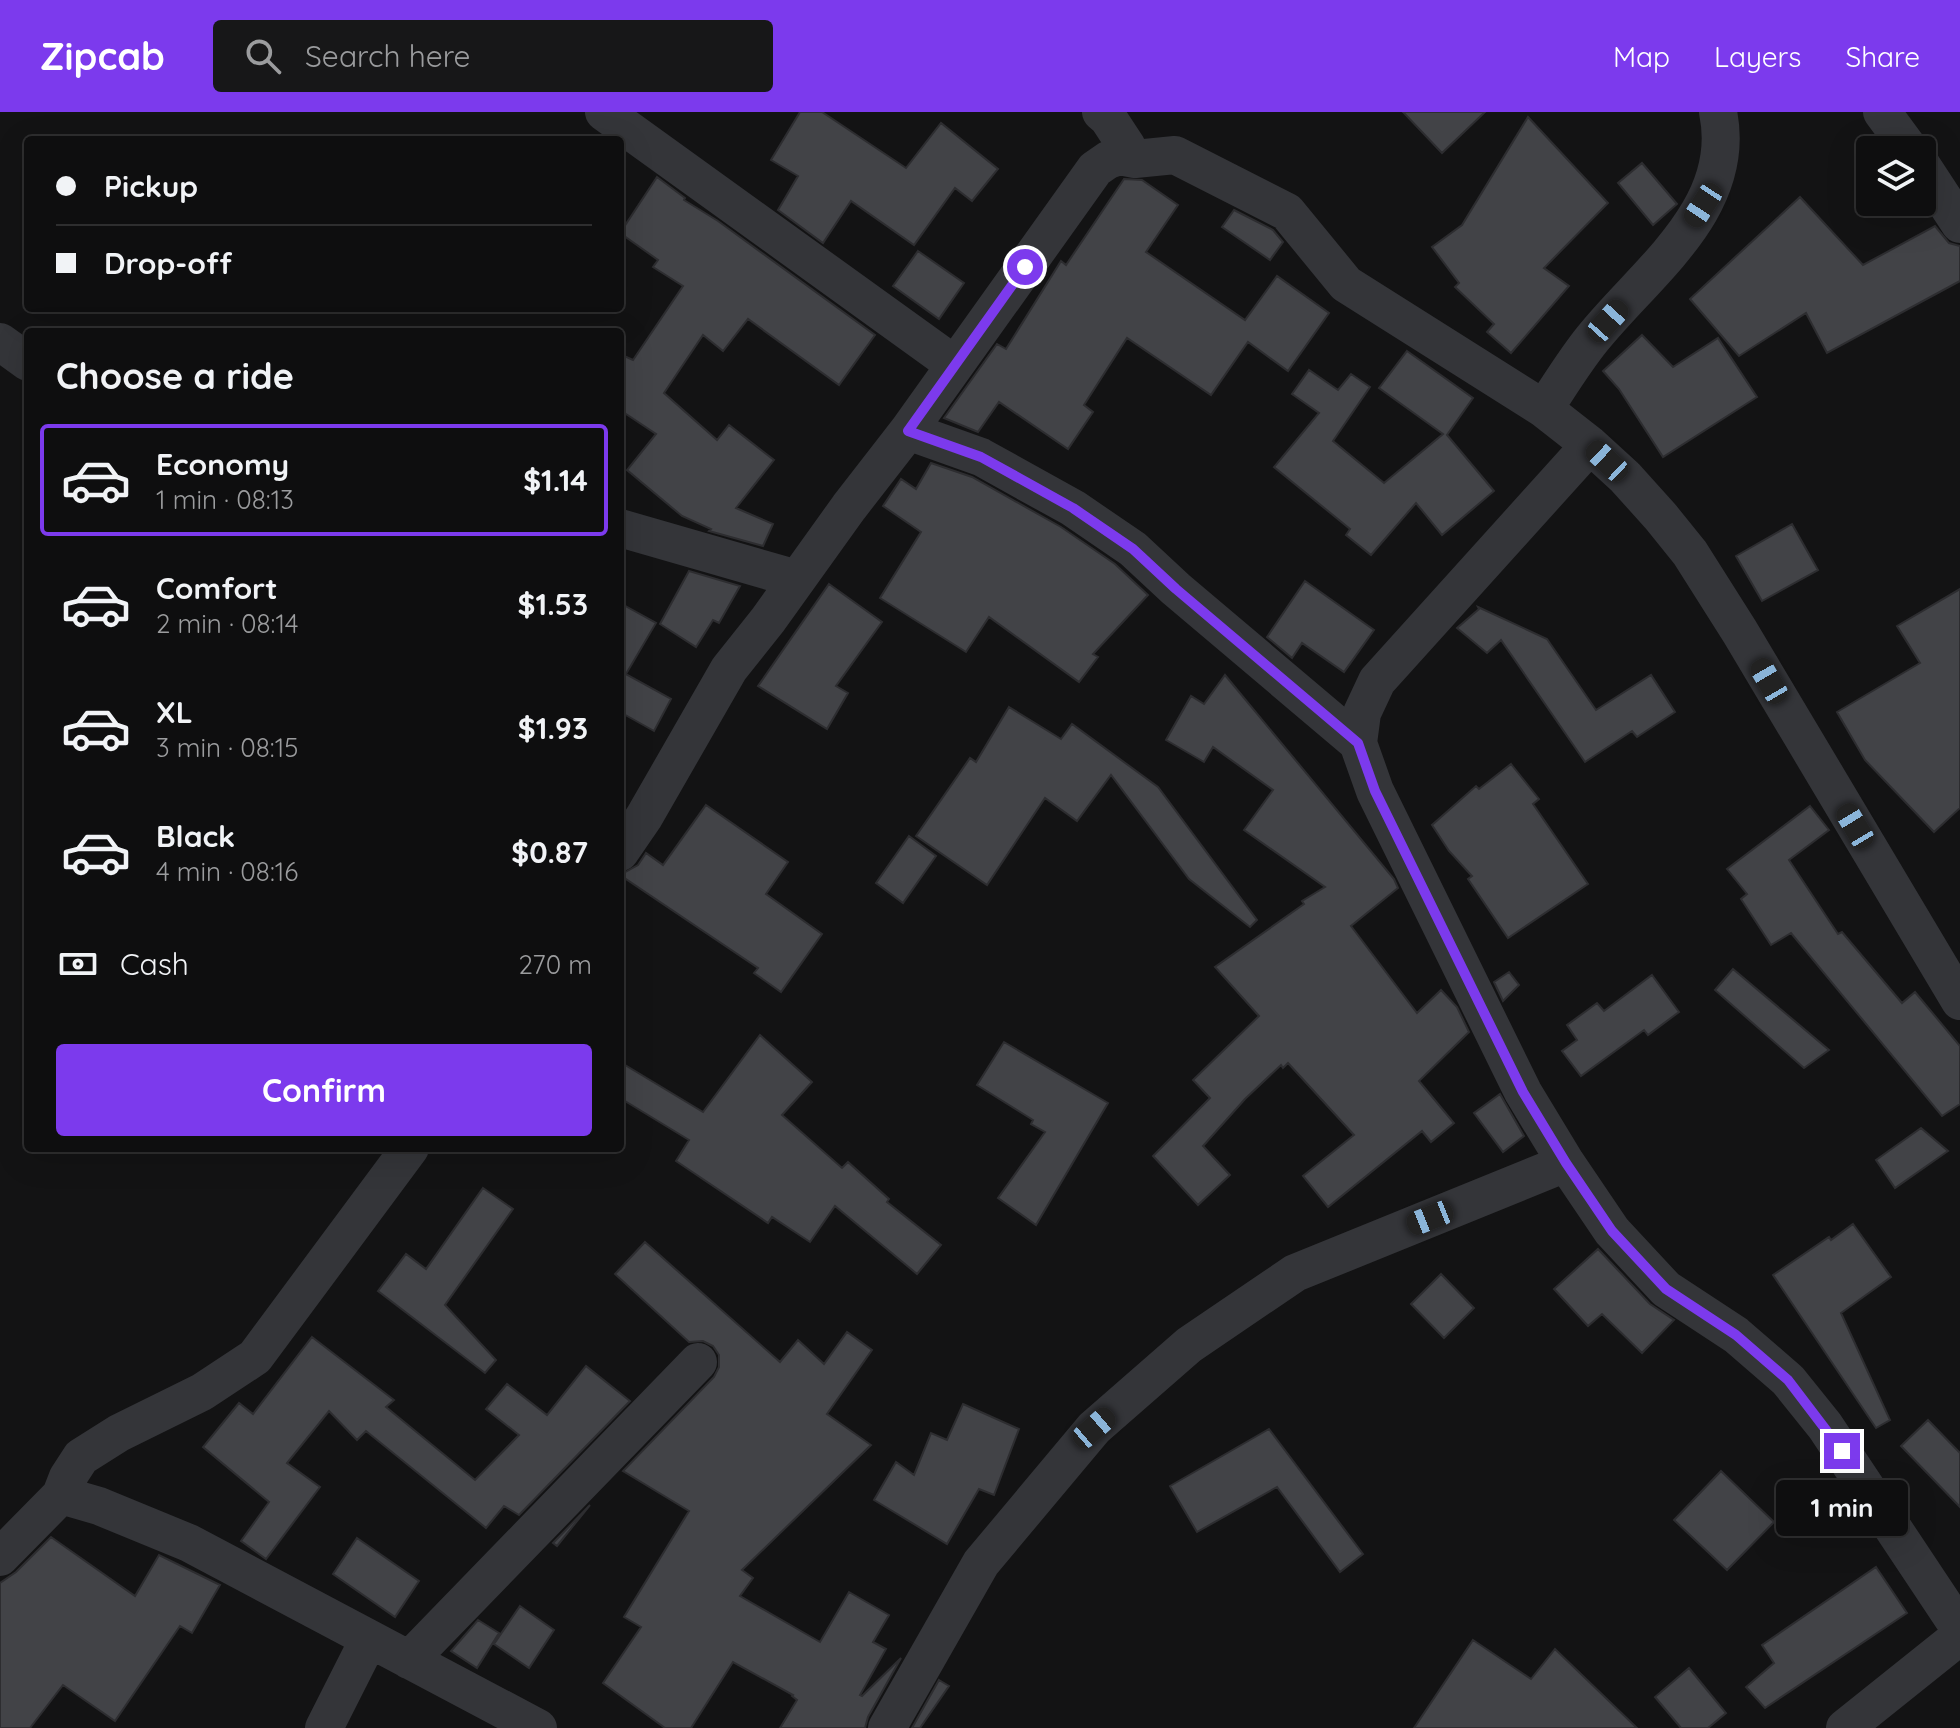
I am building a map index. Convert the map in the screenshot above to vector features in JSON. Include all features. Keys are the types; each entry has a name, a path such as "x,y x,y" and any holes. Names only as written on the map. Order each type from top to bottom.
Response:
{"street":[{"path":"604,112 955,365"},
{"path":"1101,112 1127,147 1120,156"},
{"path":"1544,409 1593,338 1677,246 1703,205 1720,163 1722,130 1718,112"},
{"path":"1882,112 1900,136"},
{"path":"624,846 729,669 908,431 1095,169 1120,156 1135,159 1175,155 1287,212 1346,284 1544,409 1590,445 1652,507 1690,553 1740,632 1960,1001"},
{"path":"1936,187 1960,224"},
{"path":"0,342 24,359"},
{"path":"908,431 981,457 1073,508 1133,549 1358,743"},
{"path":"1590,445 1377,681 1362,713 1358,743 1375,791 1523,1092 1612,1231 1666,1289 1736,1335 1788,1380 1825,1426 1960,1629"},
{"path":"624,529 797,579"},
{"path":"0,1557 61,1495 81,1457 119,1433 202,1392 255,1357 407,1152"},
{"path":"887,1728 981,1563 1094,1428 1189,1345 1295,1273 1566,1163"},
{"path":"409,1660 698,1362"},
{"path":"61,1495 99,1506 189,1543 538,1728"},
{"path":"1845,1728 1960,1636"},
{"path":"324,1728 369,1639"}],"building":[{"path":"800,112 822,112 906,168 941,123 998,169 972,201 955,188 914,245 851,201 823,243 778,210 798,176 771,160"},
{"path":"1403,112 1485,112 1442,153"},
{"path":"1528,117 1608,203 1544,268 1569,286 1511,353 1487,332 1494,324 1455,287 1459,283 1432,247 1462,225"},
{"path":"1642,163 1677,204 1653,225 1618,183"},
{"path":"657,177 684,200 718,221 875,335 839,385 748,319 723,351 703,335 664,393 717,440 729,425 774,460 736,508 773,524 763,546 709,531 711,529 682,516 627,470 656,434 624,413 624,356 633,360 683,286 653,267 658,260 624,236 624,227"},
{"path":"1124,179 1142,180 1178,205 1146,252 1245,320 1277,276 1329,313 1288,371 1248,342 1211,395 1127,338 1084,405 1093,412 1068,449 999,402 978,432 944,418 997,344 1006,349 1061,261 1066,265"},
{"path":"1800,197 1863,265 1935,226 1949,243 1960,246 1960,281 1827,353 1806,313 1739,356 1690,299"},
{"path":"1234,210 1273,230 1283,242 1270,260 1222,227"},
{"path":"918,251 964,283 939,319 893,286"},
{"path":"1642,335 1673,367 1718,338 1757,397 1663,457 1619,389 1603,371"},
{"path":"1407,351 1473,398 1447,435 1494,491 1442,535 1416,503 1371,555 1346,535 1350,529 1274,467 1319,413 1292,394 1309,370 1338,390 1351,374 1370,387 1333,441 1384,483 1443,434 1379,388"},
{"path":"931,463 972,477 1061,527 1115,564 1148,595 1093,654 1098,657 1079,682 989,617 966,652 880,598 921,532 883,506 901,479 916,489"},
{"path":"1792,524 1818,570 1762,601 1736,556"},
{"path":"689,571 740,586 719,623 713,620 696,647 660,624"},
{"path":"1305,581 1374,630 1344,672 1302,643 1292,658 1267,637"},
{"path":"829,584 882,622 836,686 848,693 827,729 758,686"},
{"path":"1960,589 1960,808 1934,832 1865,760 1837,712 1920,663 1897,626"},
{"path":"624,605 656,623 626,674 671,699 654,731 624,714"},
{"path":"1478,607 1547,639 1596,710 1651,675 1675,712 1637,737 1632,731 1585,762 1501,640 1487,653 1457,628"},
{"path":"1225,675 1394,879 1398,888 1351,926 1417,1013 1441,990 1457,1007 1469,1032 1419,1081 1454,1123 1431,1142 1422,1131 1328,1207 1303,1176 1354,1135 1288,1063 1283,1068 1281,1065 1245,1099 1203,1146 1230,1175 1198,1205 1153,1156 1210,1098 1193,1080 1259,1016 1215,967 1325,887 1244,830 1273,790 1213,747 1204,762 1166,740 1191,696 1204,704"},
{"path":"1009,707 1061,739 1072,724 1158,787 1257,920 1250,927 1189,879 1111,775 1077,821 1045,798 987,885 916,836 970,758 976,762"},
{"path":"1511,764 1539,799 1533,804 1588,884 1508,938 1468,879 1472,876 1449,851 1432,825 1476,786 1479,789"},
{"path":"706,805 788,862 766,894 822,934 781,992 754,973 758,968 624,878 624,873 638,865 646,853 663,865"},
{"path":"1810,806 1829,830 1789,860 1838,934 1842,932 1902,1003 1915,992 1960,1046 1960,1104 1942,1116 1791,933 1771,945 1741,899 1747,894 1727,869"},
{"path":"909,836 936,856 903,903 876,883"},
{"path":"1733,969 1829,1050 1804,1068 1715,990"},
{"path":"1509,972 1519,985 1503,1001 1494,982"},
{"path":"1652,975 1679,1012 1648,1035 1644,1030 1581,1076 1562,1051 1577,1040 1567,1025 1597,1003 1604,1011"},
{"path":"760,1035 812,1082 782,1115 842,1168 848,1162 889,1199 887,1202 941,1245 917,1274 835,1206 810,1242 772,1217 768,1223 676,1161 689,1140 624,1100 624,1064 703,1112"},
{"path":"1004,1042 1108,1103 1036,1225 998,1198 1045,1132 1031,1124 1033,1120 977,1085"},
{"path":"1500,1094 1524,1136 1503,1152 1474,1113"},
{"path":"1921,1128 1948,1151 1895,1188 1876,1160"},
{"path":"483,1188 513,1209 445,1305 496,1360 485,1373 378,1291 406,1254 426,1269"},
{"path":"1853,1224 1891,1277 1841,1313 1890,1420 1876,1428 1773,1275"},
{"path":"645,1242 780,1362 798,1340 824,1364 847,1332 872,1350 827,1414 871,1445 742,1570 753,1578 740,1596 820,1642 849,1592 889,1615 873,1642 886,1649 860,1695 901,1658 865,1728 780,1728 797,1700 733,1662 691,1728 665,1728 603,1683 641,1627 624,1617 689,1511 623,1471 714,1377 719,1367 719,1355 713,1346 703,1341 689,1342 615,1274"},
{"path":"1598,1249 1650,1304 1674,1320 1642,1353 1602,1314 1588,1326 1554,1289"},
{"path":"1441,1274 1474,1308 1444,1338 1411,1304"},
{"path":"312,1337 394,1400 386,1407 475,1480 519,1435 486,1409 507,1384 547,1415 586,1366 630,1401 519,1515 504,1506 486,1528 366,1431 357,1440 329,1411 287,1463 320,1487 266,1559 241,1541 269,1502 203,1447 239,1403 253,1414"},
{"path":"963,1404 1019,1429 994,1495 979,1489 947,1544 874,1500 896,1462 914,1475 931,1433 947,1440"},
{"path":"1928,1420 1960,1453 1960,1507 1901,1446"},
{"path":"1269,1429 1363,1554 1340,1572 1277,1487 1197,1532 1170,1486"},
{"path":"1721,1471 1774,1522 1727,1570 1674,1520"},
{"path":"590,1505 557,1546 553,1543"},
{"path":"51,1537 135,1596 159,1555 220,1585 192,1633 180,1626 115,1721 63,1685 30,1728 0,1728 0,1583 16,1572"},
{"path":"357,1538 419,1581 395,1617 333,1574"},
{"path":"1876,1567 1907,1613 1765,1708 1746,1687 1774,1663 1762,1645"},
{"path":"520,1606 554,1630 529,1668 494,1644"},
{"path":"478,1620 499,1633 477,1668 451,1651"},
{"path":"1473,1640 1531,1679 1555,1649 1637,1728 1414,1728"},
{"path":"1689,1668 1726,1713 1708,1728 1681,1728 1655,1697"},
{"path":"939,1680 949,1686 920,1728 912,1728"}],"route":[{"path":"1025,267 908,431 981,457 1073,508 1133,549 1358,743 1375,791 1523,1092 1612,1231 1666,1289 1736,1335 1788,1380 1842,1451"}]}
